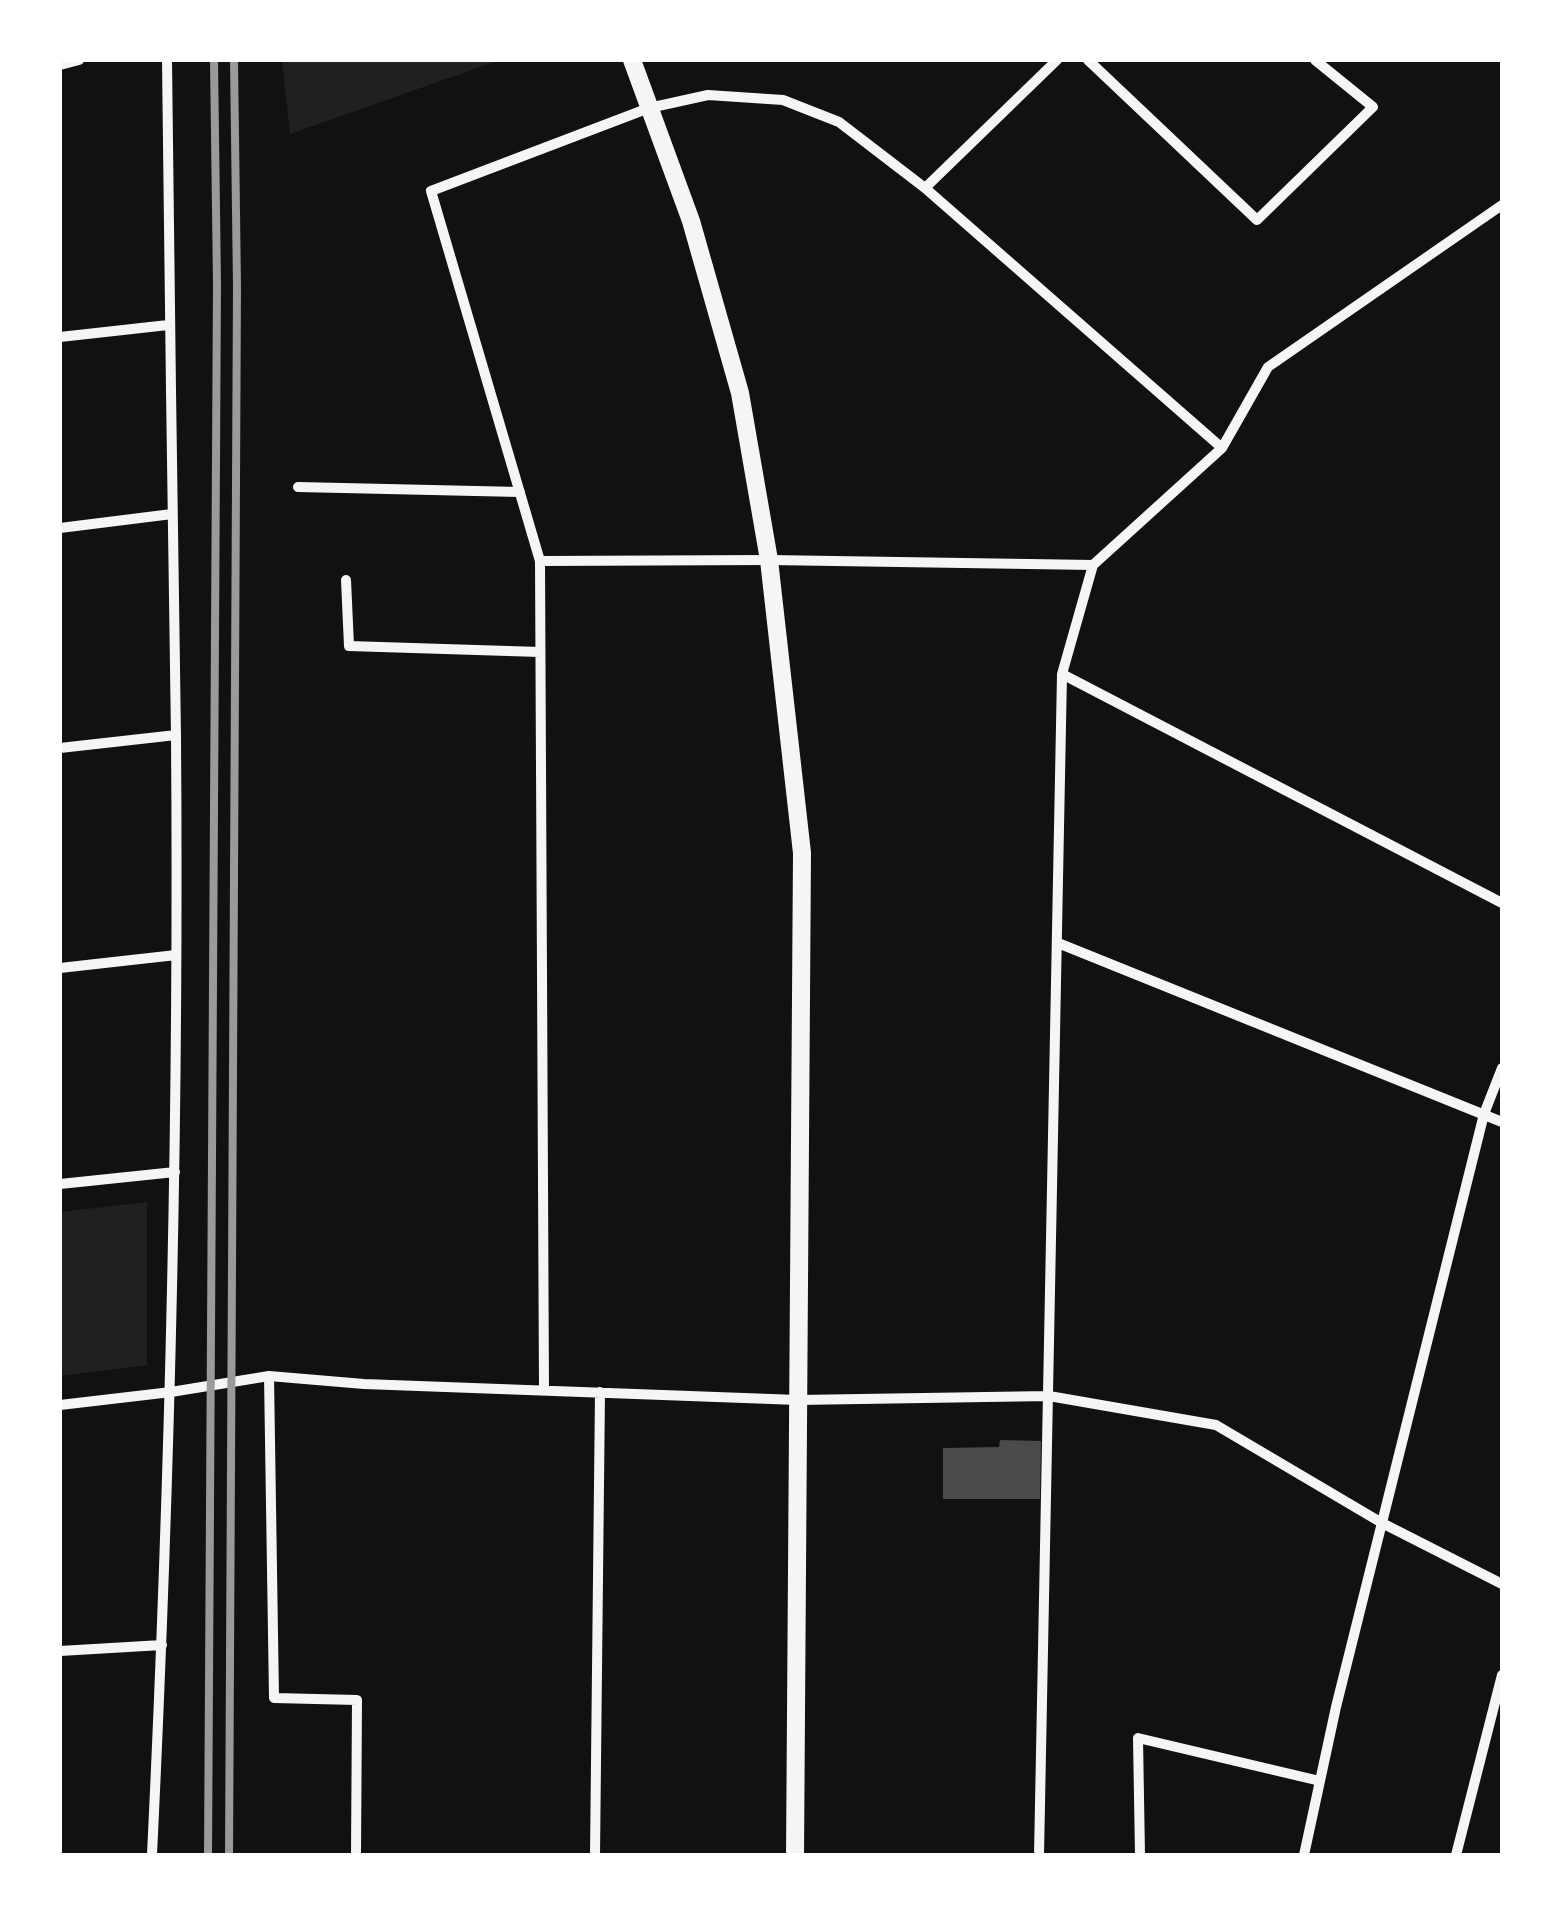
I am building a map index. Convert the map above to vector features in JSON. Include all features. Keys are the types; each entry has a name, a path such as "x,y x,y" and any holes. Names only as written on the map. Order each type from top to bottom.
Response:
{"street":[{"path":"60,65 79,60"},
{"path":"152,1855 171,1392 175,1172 176,736 167,60"},
{"path":"632,60 691,220 740,394 769,560 802,853 794,1855"},
{"path":"925,188 1057,60"},
{"path":"1088,60 1256,220 1373,107 1315,60"},
{"path":"544,1390 540,560 431,191 649,108 708,95 783,100 839,122 925,188 1222,448"},
{"path":"1040,1855 1062,674 1093,564 1222,448 1268,366 1502,206"},
{"path":"60,337 168,324"},
{"path":"298,486 520,492"},
{"path":"60,528 172,514"},
{"path":"540,560 1093,564"},
{"path":"346,580 349,646 540,652"},
{"path":"1062,674 1502,904"},
{"path":"60,748 176,736"},
{"path":"1058,942 1502,1122"},
{"path":"60,968 176,954"},
{"path":"1304,1855 1484,1114 1502,1068"},
{"path":"60,1184 175,1172"},
{"path":"269,1376 274,1698 357,1700 356,1855"},
{"path":"60,1405 269,1376 364,1384 798,1400 1050,1396 1216,1425 1382,1523 1502,1584"},
{"path":"595,1855 600,1392"},
{"path":"60,1651 162,1645"},
{"path":"1456,1855 1502,1676"},
{"path":"1140,1855 1138,1738 1320,1781"}],"shaded area":[{"path":"282,60 500,60 290,134"},
{"path":"147,1202 147,1365 60,1376 60,1212"}],"building":[{"path":"1000,1440 1041,1441 1040,1499 943,1499 943,1448 999,1447"}],"railway":[{"path":"208,1855 217,284 214,60"},
{"path":"229,1855 237,287 234,60"}]}
